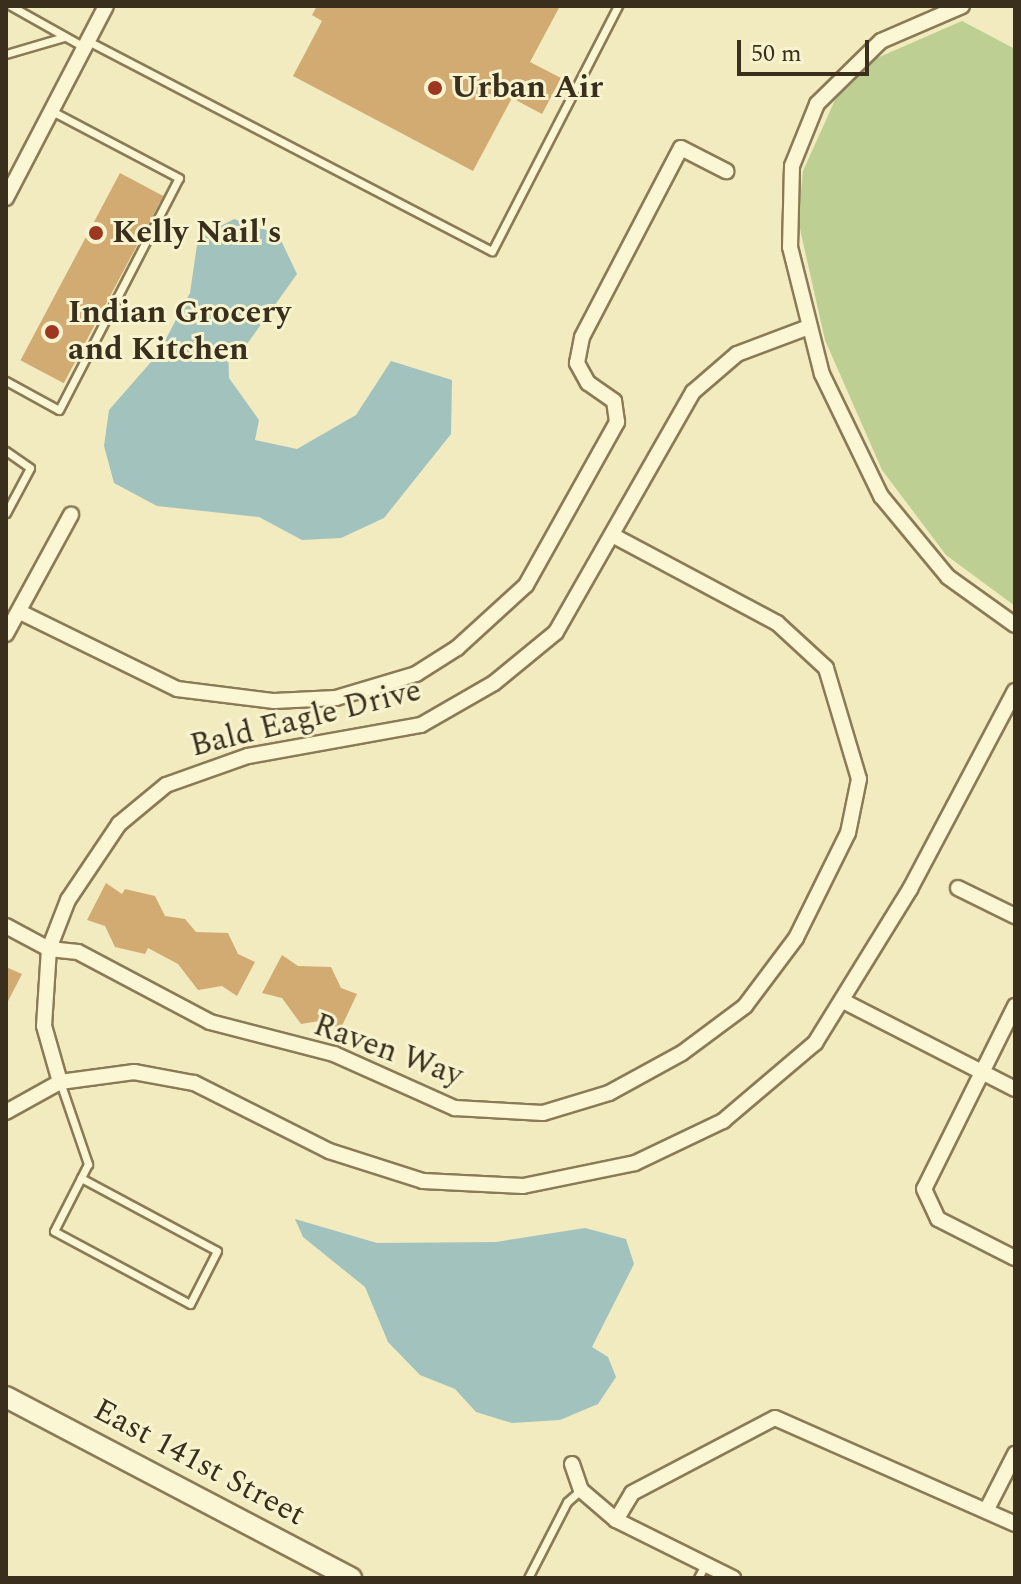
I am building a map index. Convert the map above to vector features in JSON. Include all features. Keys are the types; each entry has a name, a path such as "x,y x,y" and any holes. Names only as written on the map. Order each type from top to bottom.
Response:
{"street":[{"path":"6,198 10,179 52,111 106,6"},
{"path":"962,6 855,59 807,122 787,203 809,327 833,403 894,515 948,577 1015,625"},
{"path":"20,612 177,689 274,701 336,698 416,674 457,648 526,585 617,422 614,401 588,383 577,363 582,337 681,148 726,171"},
{"name":"Bald Eagle Drive","path":"60,1082 44,1026 49,949 68,900 119,824 166,785 248,756 421,725 494,683 556,632 614,536 693,392 737,354 809,327"},
{"path":"6,634 71,515"},
{"name":"Raven Way","path":"6,926 49,949 78,952 210,1022 334,1054 431,1101 477,1112 543,1113 609,1093 682,1053 745,1006 796,938 848,833 859,779 826,668 777,623 614,536"},
{"path":"6,1112 60,1082 105,1072 161,1075 194,1083 367,1166 458,1186 523,1186 635,1163 723,1121 781,1077 845,1002 1015,691"},
{"path":"958,888 1015,916"},
{"path":"845,1002 1015,1089"},
{"path":"1015,1006 924,1179 926,1203 938,1219 1015,1258"},
{"name":"East 141st Street","path":"10,1396 351,1578"},
{"path":"616,1520 632,1493 775,1418 987,1509 1015,1524"},
{"path":"987,1509 1015,1454"},
{"path":"572,1464 581,1490 616,1520 702,1571 733,1578"}],"lane":[{"path":"11,6 64,37 86,44 492,251 618,6"},
{"path":"6,54 64,37"},
{"path":"6,381 59,410 179,178 52,111"},
{"path":"6,451 30,468 6,513"},
{"path":"60,1082 88,1164 54,1231 190,1304 217,1251 81,1178"},
{"path":"528,1578 567,1502 581,1490"}],"green space":[{"path":"962,21 1015,49 1015,606 946,555 882,470 825,340 798,220 803,171 835,100 877,58"}],"water":[{"path":"234,219 278,234 297,274 247,344 228,344 229,378 259,420 255,440 297,449 356,415 391,361 452,380 451,434 384,518 341,538 302,540 259,517 157,506 114,483 104,446 109,410 158,354 190,293 198,238"},
{"path":"295,1219 377,1243 496,1242 585,1228 626,1239 634,1264 592,1347 608,1357 616,1377 598,1404 560,1420 512,1423 476,1412 455,1389 420,1375 388,1342 365,1287 303,1237"}],"building":[{"name":"Urban Air","path":"317,6 560,6 530,62 561,78 542,114 512,98 473,171 293,76 322,21 312,15"},
{"path":"120,173 163,196 64,383 20,360"},
{"path":"106,883 122,894 125,889 155,896 165,916 185,919 196,932 228,933 238,954 255,962 237,996 222,986 198,990 178,964 148,948 145,954 115,947 105,926 87,920"},
{"path":"282,955 298,966 331,967 341,988 357,994 340,1030 325,1020 301,1024 282,998 262,993"},
{"path":"6,967 22,974 6,1005"}],"place":[{"name":"Urban Air","path":"435,88"},
{"name":"Kelly Nail's","path":"96,233"},
{"name":"Indian Grocery and Kitchen","path":"52,332"}]}
